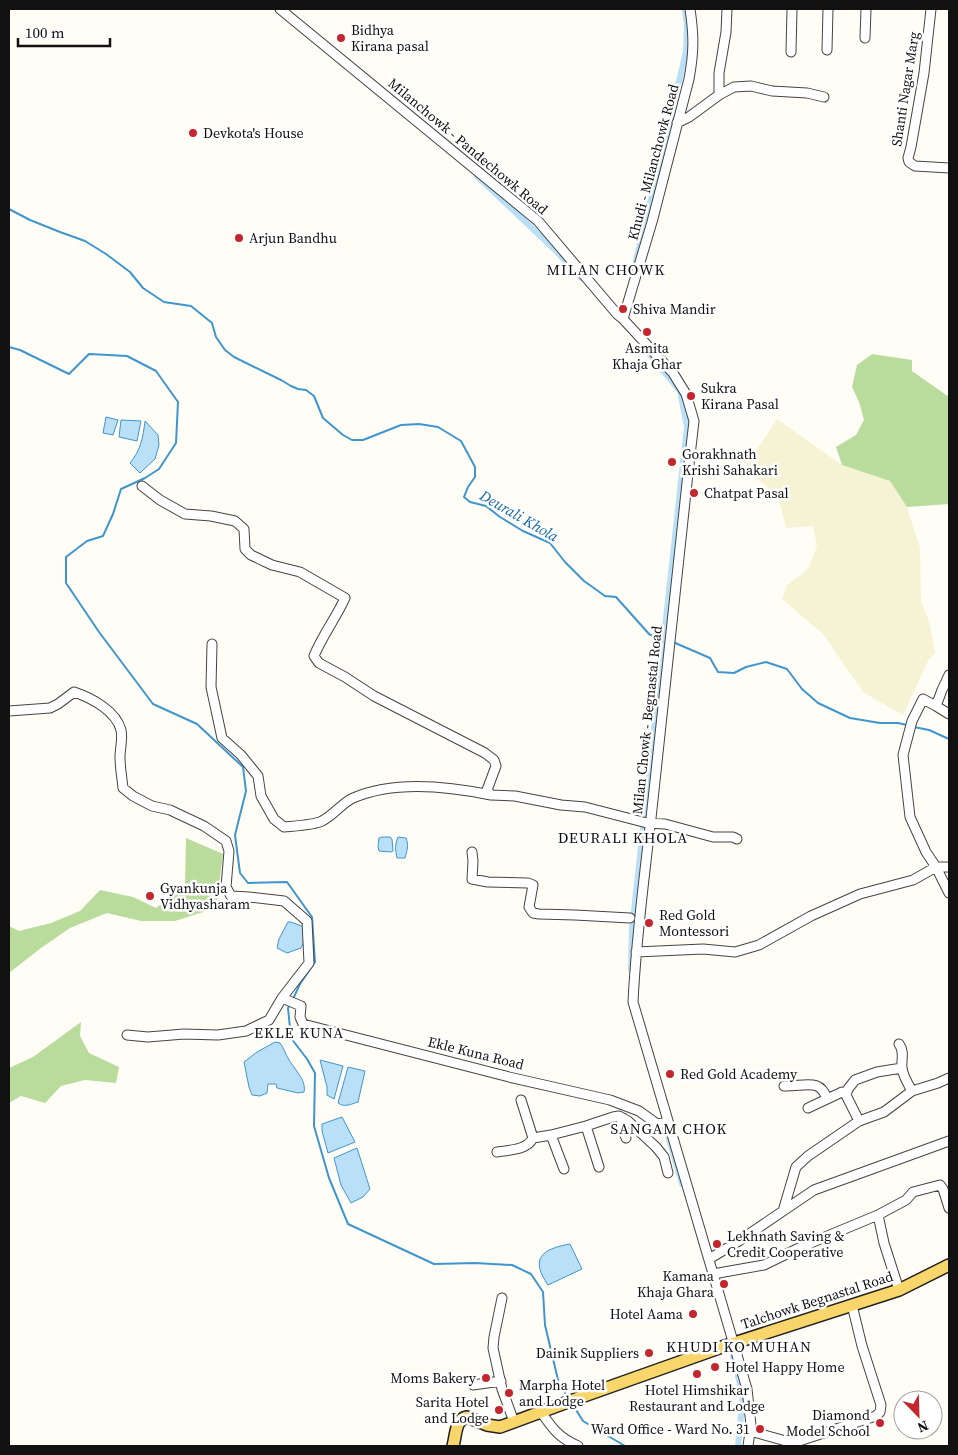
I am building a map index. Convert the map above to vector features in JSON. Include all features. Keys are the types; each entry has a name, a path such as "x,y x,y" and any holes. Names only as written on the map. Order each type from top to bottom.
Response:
{"main road":[{"name":"Talchowk Begnastal Road","path":"453,1446 461,1418 467,1417 487,1426 500,1427 733,1344 899,1290 949,1265"}],"street":[{"name":"Milanchowk - Pandechowk Road","path":"280,9 538,221 623,319"},
{"name":"Khudi - Milanchowk Road","path":"623,319 652,222 689,79 694,32 690,9"},
{"path":"719,94 719,73 726,32 726,9"},
{"path":"791,52 792,9"},
{"path":"827,50 828,9"},
{"path":"865,38 866,9"},
{"name":"Shanti Nagar Marg","path":"931,9 924,72 908,162 915,166 949,168"},
{"path":"677,123 689,117 719,94 734,87 751,86 772,91 807,93 824,97"},
{"name":"Milan Chowk - Begnastal Road","path":"623,319 673,373 686,394 694,420 649,823 633,1002 747,1389 750,1431 748,1446"},
{"path":"142,486 160,500 185,514 211,516 235,521 244,529 245,549 251,555 272,564 300,572 346,598 317,648 314,656 319,663 374,696 485,753 494,760 496,766 488,790 491,795"},
{"path":"212,644 212,687 222,738 241,754 258,776 261,796 274,819 284,828 322,822 352,798 376,790 410,786 516,796 561,805 585,807 637,821 665,824 713,837 733,837 737,839"},
{"path":"936,706 949,675"},
{"path":"9,711 50,708 74,692 108,709 121,729 122,788 152,806 170,810 204,826 226,841 229,852 226,887 231,896 284,901 307,921 309,963 282,998 269,1020 246,1031 218,1035 184,1034 148,1037 127,1035"},
{"path":"949,714 923,699 912,721 903,755 910,817 926,852 949,893"},
{"path":"472,852 472,880 528,883 533,885 529,907 533,913 630,918"},
{"path":"636,952 703,949 735,952 759,945 811,916 860,894 913,880 936,867 949,867"},
{"name":"Ekle Kuna Road","path":"282,998 302,1006 300,1017 303,1024 610,1100 640,1111 655,1122"},
{"path":"900,1044 902,1048 902,1068 912,1091"},
{"path":"859,1121 846,1095 855,1080 891,1068 902,1068"},
{"path":"784,1211 796,1167 808,1156 859,1121 884,1112 912,1091 938,1084 949,1078"},
{"path":"784,1086 813,1084 820,1086 825,1092 827,1099"},
{"path":"808,1108 842,1092 846,1093"},
{"path":"521,1100 533,1138"},
{"path":"498,1152 526,1146 533,1138 586,1126 619,1116 639,1130 664,1157 668,1173"},
{"path":"623,1118 621,1124 626,1138"},
{"path":"639,1130 655,1122 668,1122"},
{"path":"586,1126 599,1167"},
{"path":"551,1134 564,1168"},
{"path":"708,1259 739,1241 814,1190 949,1141"},
{"path":"714,1274 764,1265 801,1247 878,1215 906,1200 913,1192 940,1185 949,1208"},
{"path":"878,1215 884,1243 899,1290"},
{"path":"502,1298 493,1348 502,1389 514,1422"},
{"path":"750,1431 793,1443 876,1416 880,1412 881,1405 862,1346 852,1305"},
{"path":"473,1385 501,1380"},
{"path":"545,1410 553,1430 568,1442 578,1446"}],"shaded area":[{"path":"777,419 842,465 890,481 907,507 920,548 921,602 929,621 935,653 929,659 903,715 863,692 823,634 782,599 786,586 807,570 817,547 813,526 786,528 778,495 744,469"}],"green space":[{"path":"872,354 912,360 912,371 949,397 949,504 907,507 890,481 842,465 836,447 856,435 864,420 852,387 857,365"},
{"path":"186,838 223,854 216,908 175,921 141,921 107,913 70,928 9,973 9,926 19,931 51,923 80,911 100,890 133,897 156,908 185,885"},
{"path":"81,1022 80,1036 89,1053 119,1067 116,1083 85,1080 61,1086 45,1103 21,1096 9,1103 9,1068 33,1057"}],"water":[{"path":"106,417 118,420 113,435 103,433"},
{"path":"121,420 141,421 137,441 119,437"},
{"path":"145,421 158,435 159,445 155,459 140,473 130,463 141,443"},
{"path":"390,837 392,839 393,851 379,851 379,838"},
{"path":"398,837 406,838 407,841 405,858 397,858 396,842"},
{"path":"288,922 304,927 305,939 301,948 287,953 277,948 279,939"},
{"path":"275,1042 280,1043 302,1079 304,1092 298,1093 277,1088 276,1084 268,1084 267,1093 260,1096 252,1095 244,1062"},
{"path":"320,1060 343,1066 334,1099 327,1095 327,1087"},
{"path":"348,1067 365,1071 358,1102 343,1105 338,1103"},
{"path":"342,1117 355,1142 328,1153 322,1124"},
{"path":"357,1148 370,1189 363,1197 351,1203 341,1185 334,1158"},
{"path":"570,1244 582,1269 548,1285 540,1268 539,1262 541,1257 552,1249"}],"waterway":[{"path":"634,269 686,52 687,26 685,9"},
{"path":"477,176 554,249 581,278"},
{"name":"Deurali Khola","path":"9,209 30,220 85,241 130,272 143,288 164,302 191,306 212,323 216,337 225,350 234,357 291,386 306,390 314,396 323,418 352,440 363,440 401,425 419,424 438,427 461,441 475,467 475,477 464,497 470,502 486,506 523,531 550,543 584,581 605,596 616,597 649,634 657,638 666,639"},
{"path":"9,347 20,350 69,374 89,354 127,356 156,371 178,402 176,443 159,469 121,489 103,536 87,541 66,557 66,583 99,632 153,704 197,724 243,767 246,791 235,835 240,873 248,883 287,882 312,917 315,962 300,984 293,999"},
{"path":"631,969 632,929 687,427 680,391 646,350"},
{"name":"Deurali Khola","path":"673,642 710,658 718,672 734,673 746,667 766,662 787,669 802,689 818,703 850,718 907,725"},
{"name":"Deurali Khola","path":"914,727 929,730 949,739"},
{"path":"290,1005 288,1008 291,1038 315,1073 314,1126 329,1178 348,1224 434,1264 475,1263 512,1265 531,1274 543,1292 545,1325 559,1384 568,1397"},
{"path":"667,1132 682,1184"},
{"path":"733,1356 743,1396 738,1446"},
{"path":"573,1405 583,1421 625,1446"}],"place":[{"name":"Bidhya Kirana pasal","path":"341,38"},
{"name":"Devkota's House","path":"193,133"},
{"name":"Arjun Bandhu","path":"239,238"},
{"name":"Shiva Mandir","path":"623,309"},
{"name":"Asmita Khaja Ghar","path":"647,332"},
{"name":"Sukra Kirana Pasal","path":"691,396"},
{"name":"Gorakhnath Krishi Sahakari","path":"672,462"},
{"name":"Chatpat Pasal","path":"694,493"},
{"name":"Gyankunja Vidhyasharam","path":"150,896"},
{"name":"Red Gold Montessori","path":"649,923"},
{"name":"Red Gold Academy","path":"670,1074"},
{"name":"Lekhnath Saving & Credit Cooperative","path":"717,1244"},
{"name":"Kamana Khaja Ghara","path":"724,1284"},
{"name":"Hotel Aama","path":"693,1314"},
{"name":"Dainik Suppliers","path":"649,1353"},
{"name":"Hotel Happy Home","path":"715,1367"},
{"name":"Hotel Himshikar Restaurant and Lodge","path":"697,1374"},
{"name":"Moms Bakery","path":"486,1378"},
{"name":"Marpha Hotel and Lodge","path":"509,1393"},
{"name":"Sarita Hotel and Lodge","path":"499,1410"},
{"name":"Diamond Model School","path":"880,1423"},
{"name":"Ward Office - Ward No. 31","path":"760,1429"}],"district":[{"name":"MILAN CHOWK","path":"606,270"},
{"name":"DEURALI KHOLA","path":"623,838"},
{"name":"EKLE KUNA","path":"299,1033"},
{"name":"SANGAM CHOK","path":"669,1129"},
{"name":"KHUDI KO MUHAN","path":"739,1347"}]}
